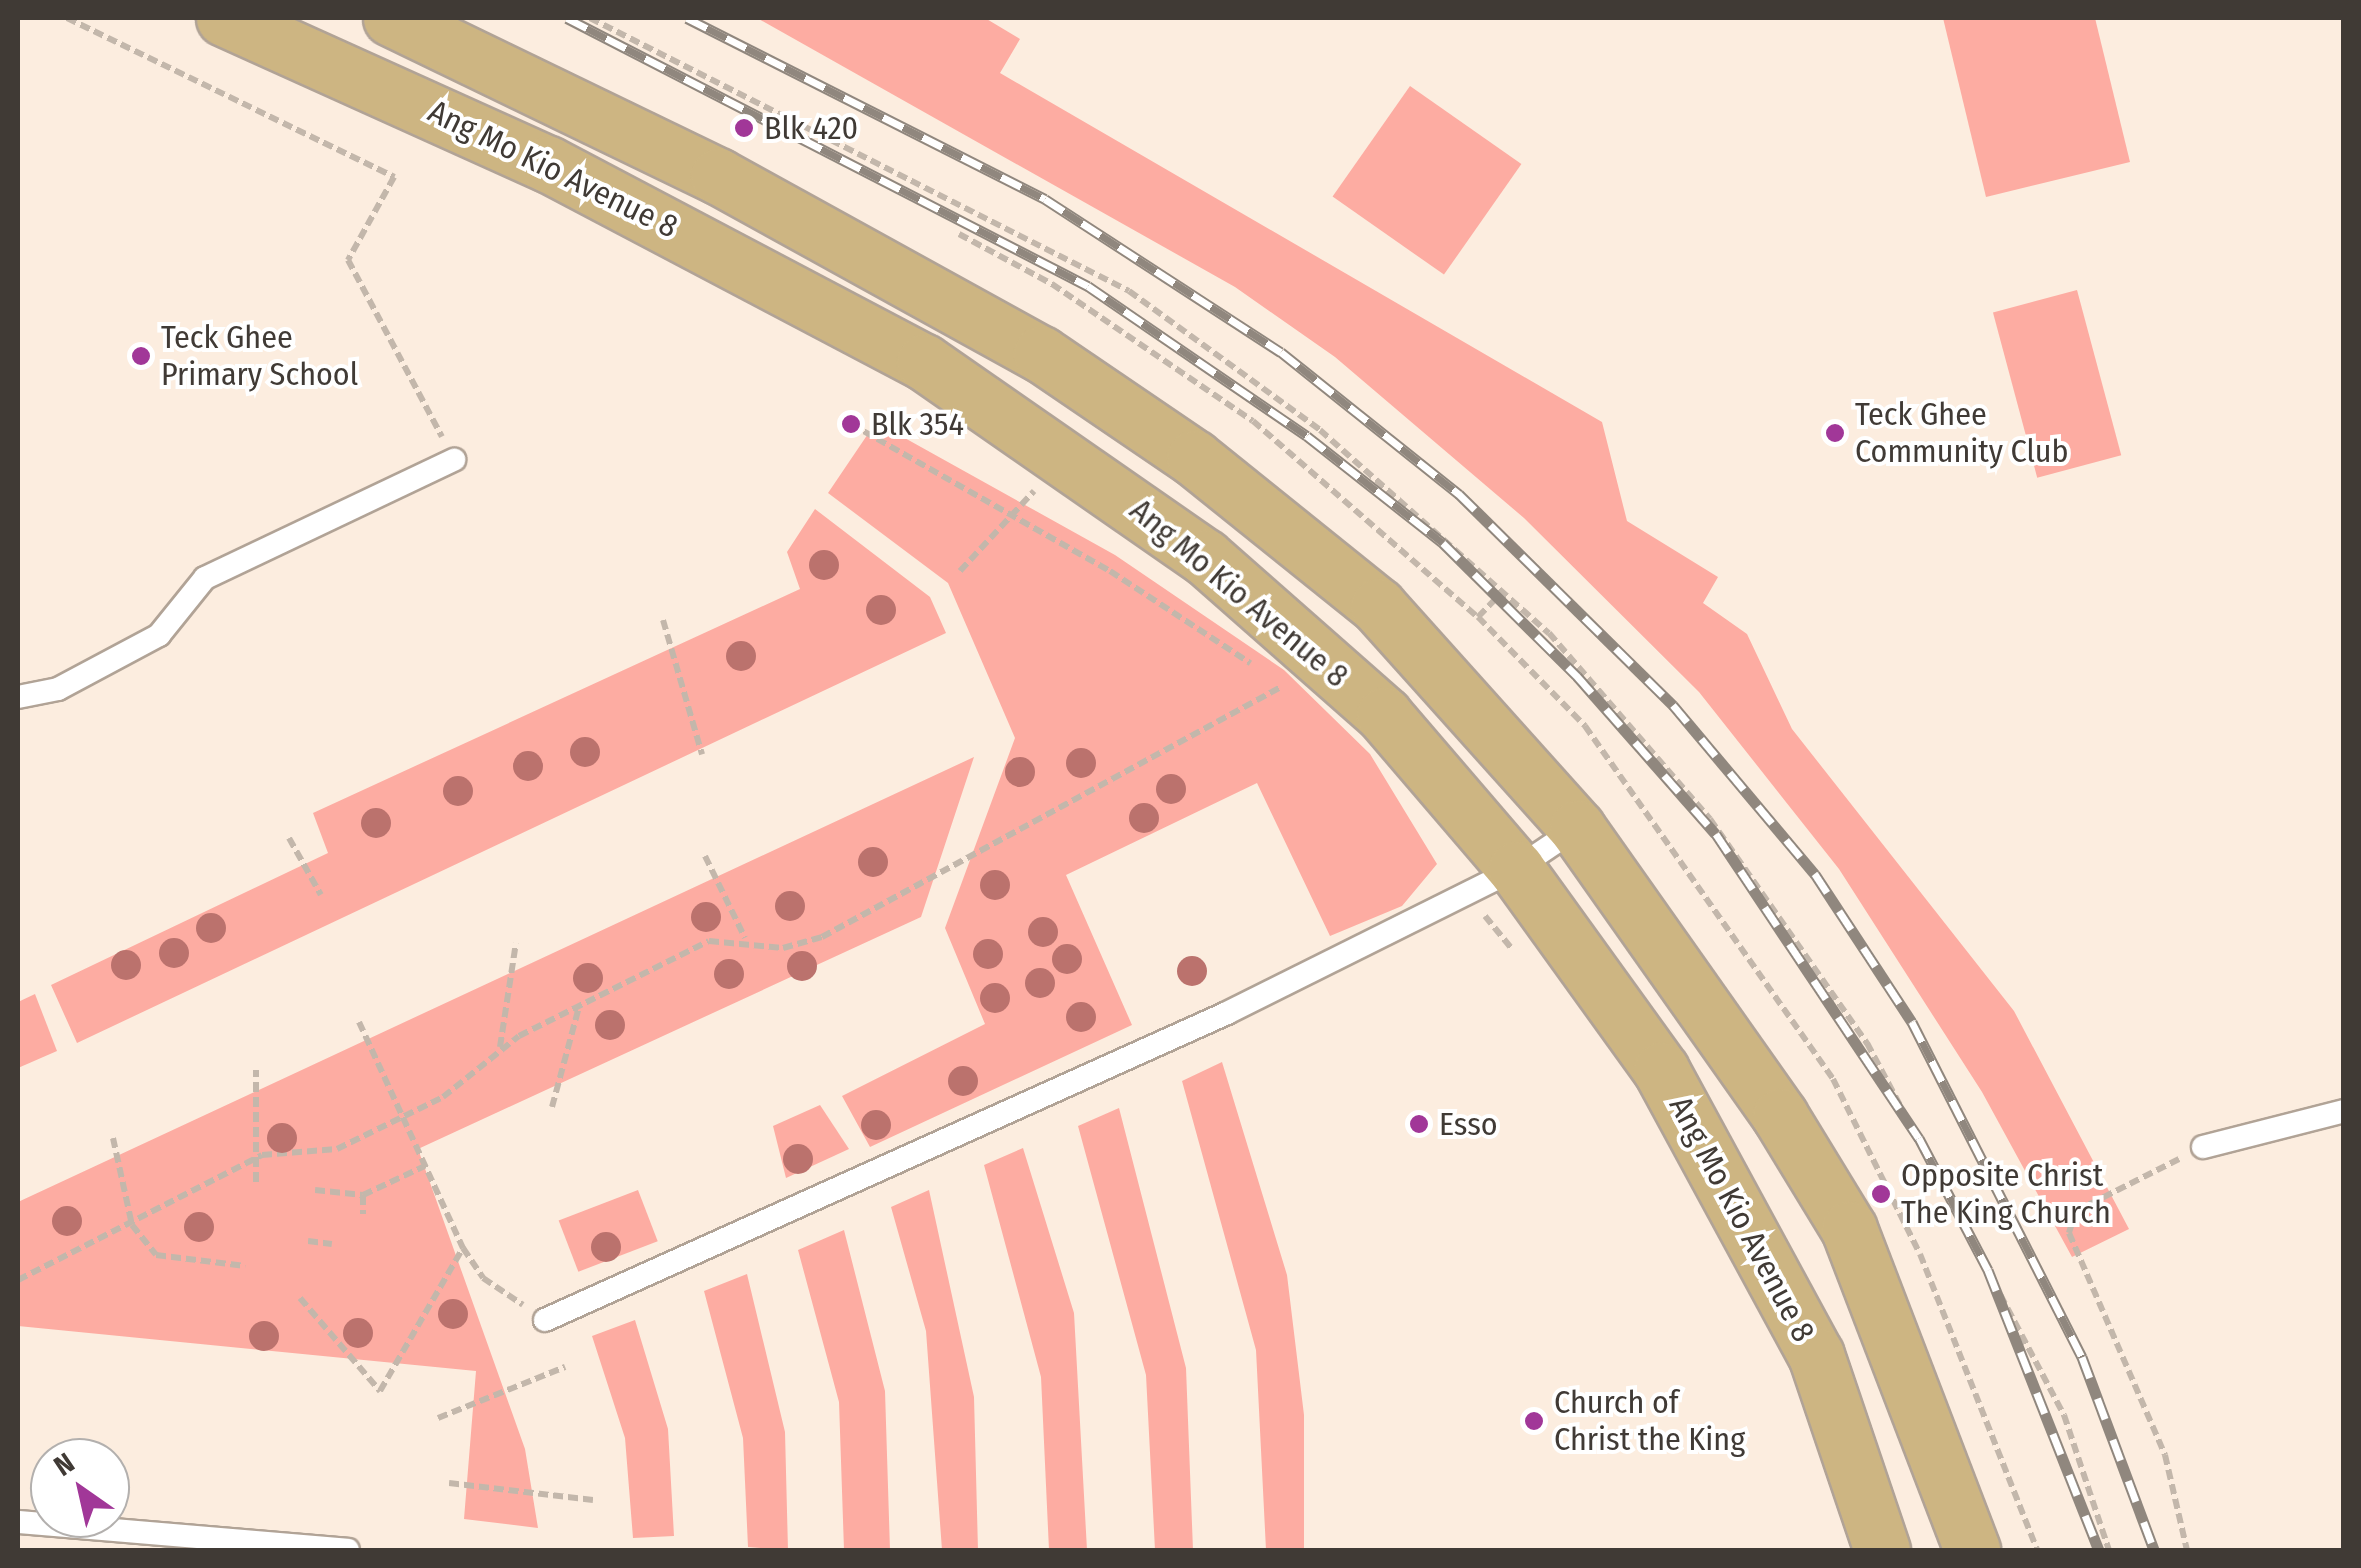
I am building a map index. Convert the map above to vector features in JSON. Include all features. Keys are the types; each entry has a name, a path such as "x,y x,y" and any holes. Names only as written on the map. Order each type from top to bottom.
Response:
{"main road":[{"name":"Ang Mo Kio Avenue 8","path":"224,18 677,228 924,362 1066,454 1205,557 1384,715 1516,869 1600,979 1718,1166 1816,1354 1882,1550"},
{"name":"Ang Mo Kio Avenue 8","path":"390,18 718,176 1124,408 1378,606 1577,828 1707,1005 1849,1230 1972,1550"}],"lane":[{"path":"18,697 58,689 160,634 205,578 454,460"},
{"path":"545,1320 1227,1014 1516,869 1577,828"},
{"path":"2203,1147 2344,1112"},
{"path":"18,1522 348,1550"}],"path":[{"path":"67,18 394,177 348,260 454,460"},
{"path":"960,570 1012,517"},
{"path":"1478,617 1504,590"},
{"path":"663,620 702,754"},
{"path":"18,1280 132,1225 262,1155 337,1149 404,1112 443,1097 500,1048 710,942 745,938 783,948 822,936 1281,687"},
{"path":"289,838 321,895"},
{"path":"704,856 745,938"},
{"path":"500,1048 516,942"},
{"path":"552,1107 579,1006"},
{"path":"358,1022 404,1112 464,1248 483,1278 545,1320"},
{"path":"256,1070 262,1155 256,1182"},
{"path":"113,1138 132,1225 156,1255 244,1266"},
{"path":"2187,1550 2164,1456 2069,1232 2076,1211 2203,1147"},
{"path":"315,1190 363,1194 425,1166"},
{"path":"363,1194 363,1214"},
{"path":"308,1242 332,1244"},
{"path":"300,1298 380,1391 464,1248"},
{"path":"438,1418 565,1367"},
{"path":"448,1483 593,1500"}],"shaded area":[{"path":"757,18 985,18 1020,39 1000,73 1602,422 1627,521 1718,577 1703,603 1747,634 1792,729 2014,1011 2129,1229 2072,1257 1982,1092 1839,869 1699,692 1524,518 1335,357 1235,287"},
{"path":"1943,18 2095,18 2130,162 1986,197"},
{"path":"1410,86 1521,164 1444,275 1333,197"},
{"path":"2077,290 2121,455 2037,478 1993,313"},
{"path":"876,422 1115,555 1284,670 1370,754 1437,864 1402,906 1330,936 1257,783 1066,875 1132,1025 870,1147 842,1096 985,1024 945,928 1015,738 948,583 828,493"},
{"path":"815,509 930,597 946,633 77,1043 51,985 328,853 313,813 800,589 787,552"},
{"path":"974,757 921,917 418,1149 525,1449 538,1528 464,1519 476,1371 18,1326 18,1202"},
{"path":"35,994 57,1051 18,1068 18,1002"},
{"path":"1222,1062 1287,1275 1304,1415 1304,1550 1266,1550 1256,1350 1182,1081"},
{"path":"820,1105 849,1149 786,1178 773,1126"},
{"path":"1119,1108 1186,1368 1193,1550 1155,1550 1146,1375 1078,1126"},
{"path":"1023,1148 1074,1313 1087,1550 1049,1550 1041,1377 984,1165"},
{"path":"638,1190 658,1241 578,1272 559,1220"},
{"path":"929,1190 974,1397 978,1550 942,1550 926,1331 891,1207"},
{"path":"844,1230 885,1391 890,1550 844,1550 839,1402 798,1250"},
{"path":"747,1274 785,1432 788,1550 748,1547 743,1438 704,1291"},
{"path":"635,1320 668,1429 674,1536 633,1538 625,1438 592,1336"}],"railway":[{"path":"567,18 1088,286 1307,436 1443,543 1577,676 1716,834 1919,1138 1988,1270 2099,1550"},
{"path":"687,18 1045,199 1281,352 1459,494 1673,705 1815,874 1912,1022 2082,1357 2154,1550"}],"place":[{"name":"Blk 420","path":"744,128"},
{"name":"Teck Ghee Primary School","path":"141,356"},
{"name":"Blk 354","path":"851,424"},
{"name":"Teck Ghee Community Club","path":"1835,433"},
{"name":"Esso","path":"1419,1124"},
{"name":"Opposite Christ The King Church","path":"1881,1194"},
{"name":"Church of Christ the King","path":"1534,1421"}]}
